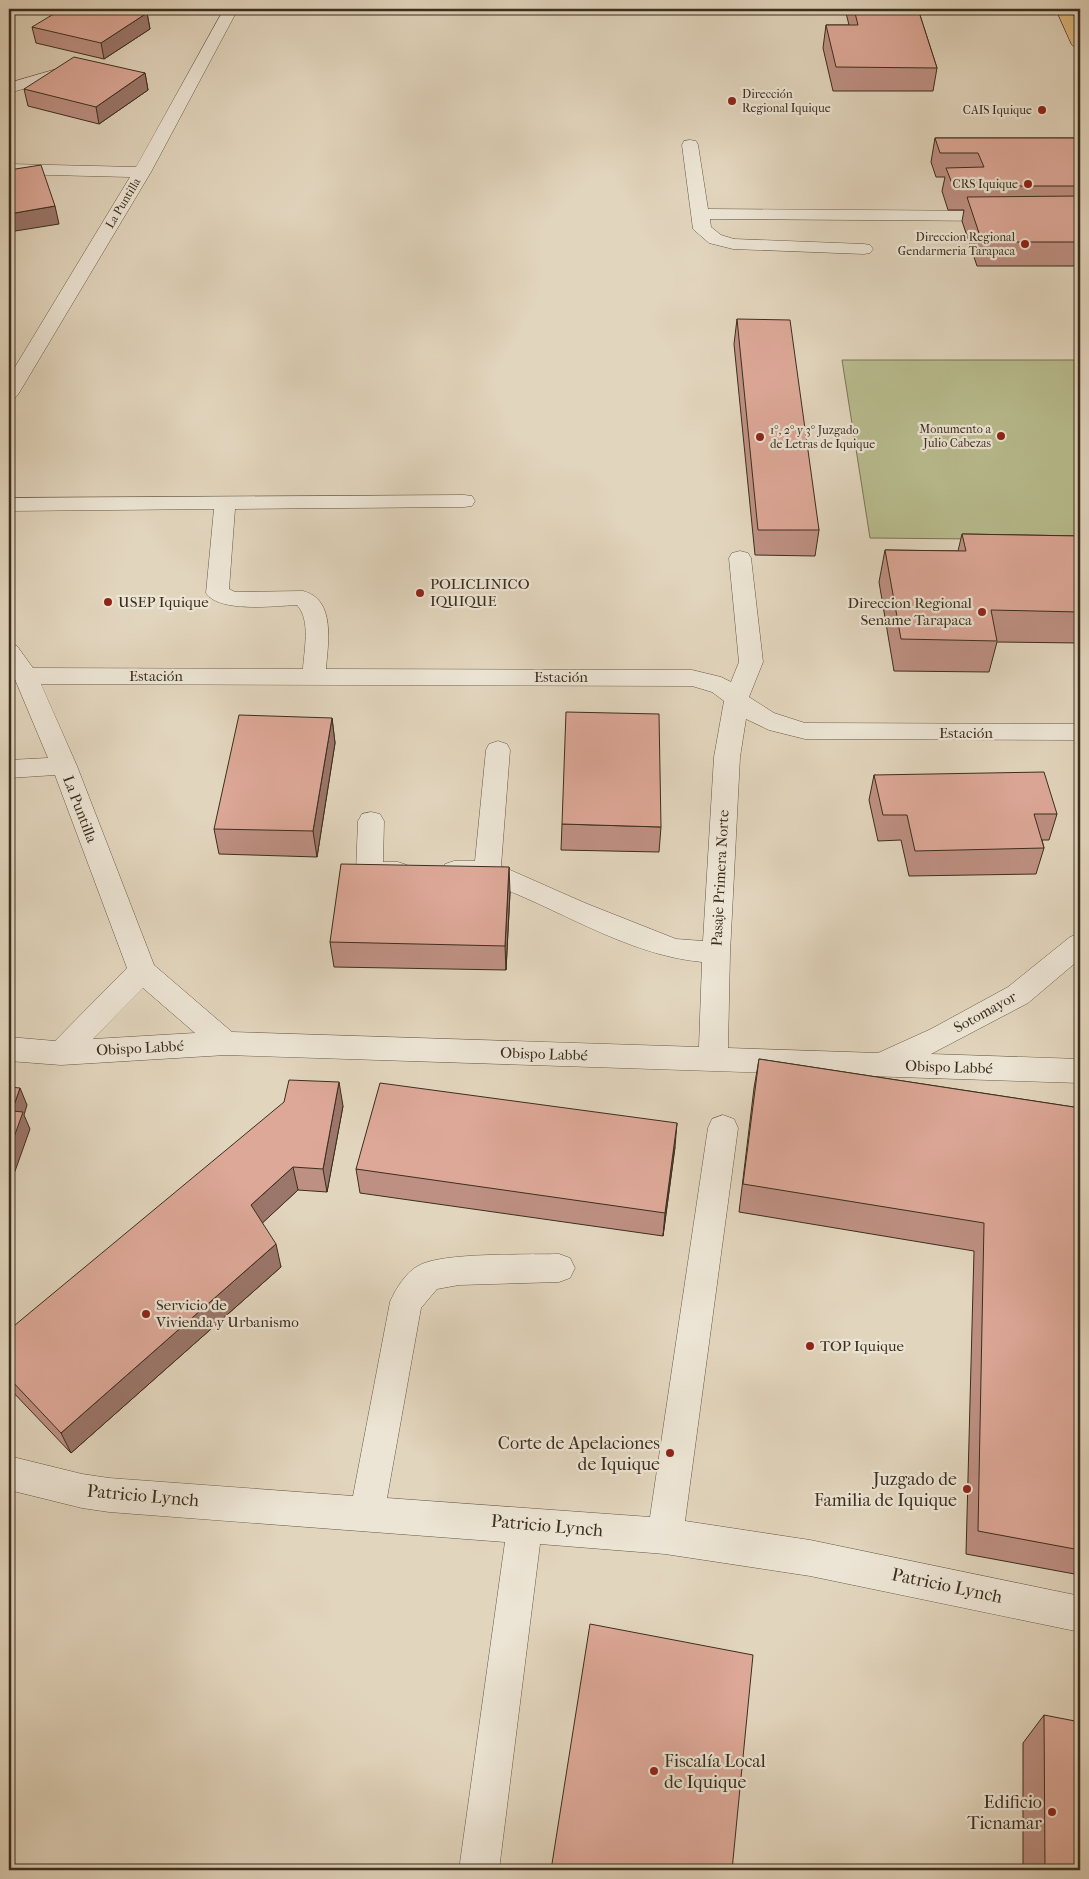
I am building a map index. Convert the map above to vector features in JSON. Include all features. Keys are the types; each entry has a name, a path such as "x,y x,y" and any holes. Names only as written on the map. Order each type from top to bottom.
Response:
{"main road":[{"path":"1063,9 1080,45"}],"street":[{"name":"La Puntilla","path":"9,393 142,172 231,9"},
{"path":"9,88 67,71 92,73"},
{"path":"690,145 702,228 715,238 733,244 864,249"},
{"path":"9,170 142,172"},
{"path":"700,214 1022,216"},
{"path":"9,504 464,501"},
{"path":"225,502 217,593 232,599 303,598 314,610 317,639 314,676"},
{"name":"Pasaje Primera Norte","path":"713,1060 716,953 727,757 737,697 751,662 740,558"},
{"name":"La Puntilla","path":"9,651 26,676 64,766 142,971 226,1043"},
{"name":"Estación","path":"26,676 692,678 718,684 737,697 751,711 770,722 805,731 1080,732"},
{"path":"487,870 498,750"},
{"path":"9,769 64,766"},
{"path":"371,821 369,872 487,870 575,910 674,949 716,953"},
{"name":"Sotomayor","path":"880,1065 941,1037 1018,995 1080,944"},
{"path":"61,1053 142,971"},
{"name":"Obispo Labbé","path":"9,1049 61,1053 226,1043 1080,1071"},
{"path":"665,1536 723,1128"},
{"path":"367,1513 406,1302 428,1276 459,1271 559,1268"},
{"name":"Patricio Lynch","path":"9,1473 82,1491 109,1495 525,1524 665,1536 810,1558 1080,1614"},
{"path":"479,1870 525,1524"}],"green space":[{"path":"842,360 1080,360 1080,540 870,538"}],"building":[{"path":"62,9 129,9 147,13 101,43 32,27"},
{"path":"854,9 918,9 937,68 836,67 826,25 858,25"},
{"path":"74,57 145,73 96,107 24,89"},
{"path":"935,138 1080,138 1080,186 953,186 946,168 984,167 978,153 940,153"},
{"path":"41,165 55,206 9,214 9,170"},
{"path":"1080,196 1080,242 982,242 967,197"},
{"path":"737,319 790,320 819,530 758,530"},
{"name":"Direccion Regional Sename Tarapaca","path":"962,534 1080,536 1080,612 991,610 997,641 901,639 885,550 966,551"},
{"path":"566,712 659,714 661,827 562,824"},
{"path":"239,715 332,718 313,831 214,829"},
{"path":"1044,772 1057,814 1034,814 1044,848 915,851 907,815 883,815 874,775"},
{"path":"341,864 509,867 505,946 330,942"},
{"path":"759,1059 1080,1108 1080,1550 978,1531 984,1223 743,1184"},
{"name":"Servicio de Vivienda y Urbanismo","path":"289,1080 339,1082 323,1169 293,1167 251,1205 276,1244 61,1433 9,1378 9,1330 284,1102"},
{"path":"380,1083 677,1123 665,1213 356,1169"},
{"path":"9,1087 20,1088 12,1111 23,1112 9,1151"},
{"name":"Fiscalía Local de Iquique","path":"590,1624 753,1655 732,1870 551,1870"},
{"name":"Edificio Ticnamar","path":"1044,1715 1080,1722 1080,1870 1045,1870"}],"place":[{"name":"Dirección Regional Iquique","path":"732,101"},
{"name":"CAIS Iquique","path":"1042,110"},
{"name":"CRS Iquique","path":"1028,184"},
{"name":"Direccion Regional Gendarmeria Tarapaca","path":"1025,244"},
{"name":"Monumento a Julio Cabezas","path":"1001,436"},
{"name":"1°, 2° y 3° Juzgado de Letras de Iquique","path":"760,437"},
{"name":"POLICLINICO IQUIQUE","path":"420,593"},
{"name":"USEP Iquique","path":"108,602"},
{"name":"Direccion Regional Sename Tarapaca","path":"982,612"},
{"name":"Servicio de Vivienda y Urbanismo","path":"146,1314"},
{"name":"TOP Iquique","path":"810,1346"},
{"name":"Corte de Apelaciones de Iquique","path":"670,1453"},
{"name":"Juzgado de Familia de Iquique","path":"967,1489"},
{"name":"Fiscalía Local de Iquique","path":"654,1771"},
{"name":"Edificio Ticnamar","path":"1052,1812"}]}
